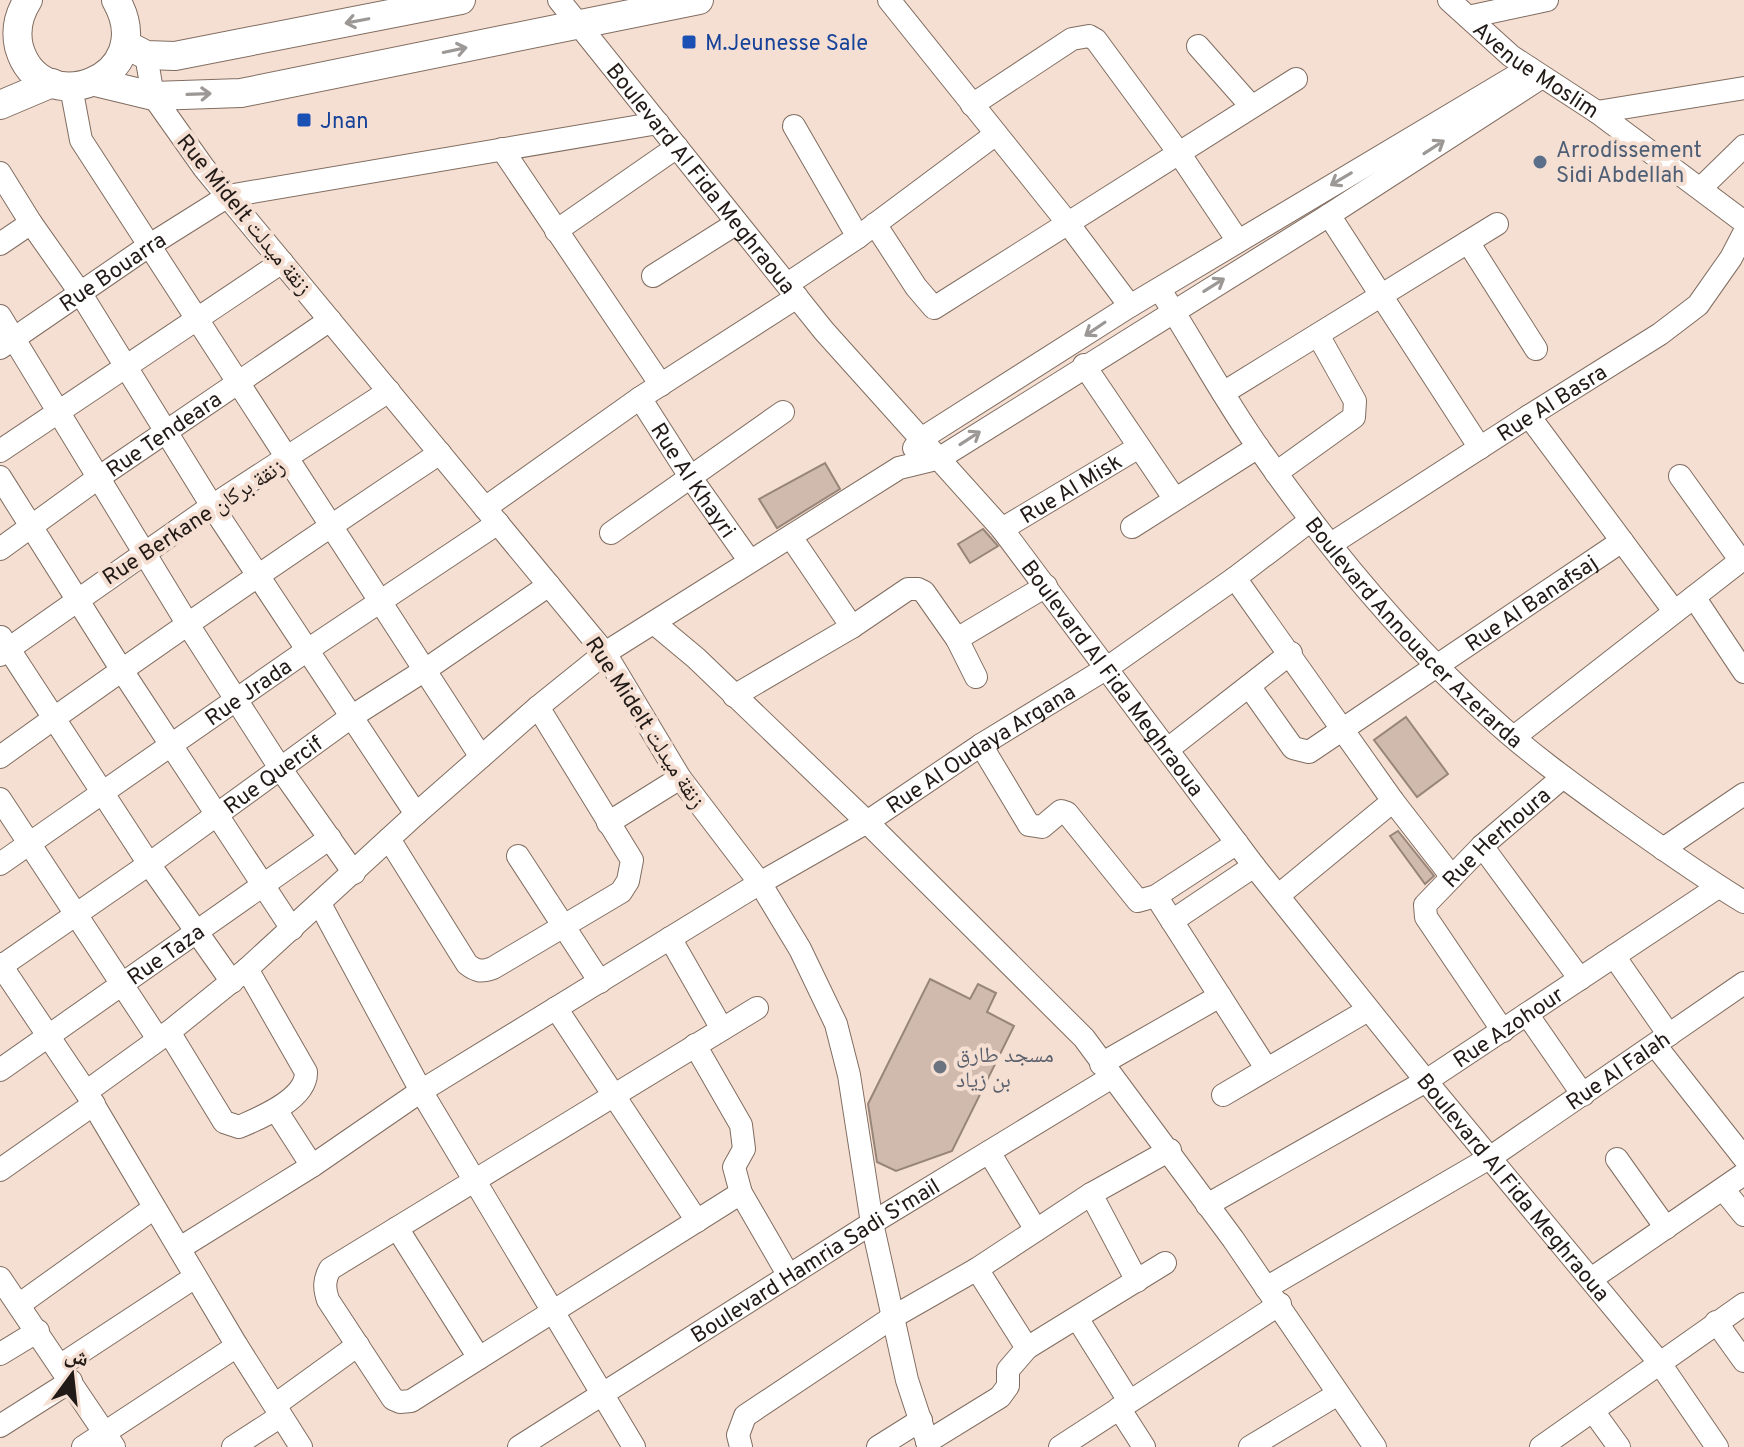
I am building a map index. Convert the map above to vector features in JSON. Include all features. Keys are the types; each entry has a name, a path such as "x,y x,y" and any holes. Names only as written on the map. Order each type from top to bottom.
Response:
{"street":[{"path":"116,0 136,49"},
{"path":"0,105 73,84 118,62 136,49 175,56 198,53 461,0"},
{"name":"Boulevard Al Fida Meghraoua","path":"559,0 793,290 1002,529 1254,866 1368,1010 1659,1362 1717,1447"},
{"path":"21,2 17,27 20,50 32,70 73,84 153,96 241,93 699,0"},
{"path":"889,0 1067,222 1130,306"},
{"name":"Avenue Moslim","path":"1449,0 1535,72 1597,112 1744,222"},
{"path":"1468,17 1547,0"},
{"path":"972,105 1072,39 1089,36 1096,40 1179,153 1238,241"},
{"path":"1198,46 1251,106"},
{"name":"Rue Midelt زنقة ميدلت","path":"136,49 153,96 228,196 605,653 680,778 760,883 800,949 836,1024 849,1075 872,1223 907,1380 926,1436"},
{"path":"0,1170 239,976 416,814 605,653 899,468 940,458 1084,365 1329,215 1535,72"},
{"path":"899,468 921,439 1130,306 1535,72"},
{"path":"794,126 867,231 934,308 1296,79"},
{"path":"73,84 81,140 481,757"},
{"path":"1597,112 1744,88"},
{"path":"228,196 658,123"},
{"name":"Rue Jrada","path":"0,864 379,602 640,398 793,290 996,134"},
{"path":"1701,188 1744,146"},
{"path":"556,231 677,147"},
{"path":"502,149 661,385"},
{"path":"0,173 81,294 306,651 416,814"},
{"name":"Rue Bouarra","path":"7,343 228,196"},
{"path":"1329,215 1480,448"},
{"path":"0,244 31,223"},
{"path":"653,276 737,223"},
{"path":"1223,393 1497,224"},
{"name":"Rue Al Basra","path":"1331,544 1660,334 1698,305 1731,258 1744,233"},
{"path":"1468,242 1536,349"},
{"path":"0,451 282,262"},
{"name":"Boulevard Annouacer Azerarda","path":"1160,290 1276,473 1331,544 1439,666 1489,716 1563,777 1718,887 1744,902"},
{"path":"0,316 7,343 57,412 280,768 354,873"},
{"name":"Rue Tendeara","path":"0,549 98,478 330,320"},
{"path":"1276,473 1354,417 1355,401 1318,335"},
{"path":"1084,365 1174,498"},
{"name":"Rue Berkane زنقة بركان","path":"3,646 389,391"},
{"name":"Rue Al Khayri","path":"640,398 749,560"},
{"path":"611,533 783,412"},
{"path":"1529,416 1674,611"},
{"name":"Rue Al Misk","path":"1002,529 1139,447"},
{"path":"1132,527 1258,447"},
{"path":"0,757 123,672 187,623 440,453"},
{"path":"1514,737 1742,559 1680,476"},
{"path":"0,477 123,672 292,929"},
{"name":"Rue Al Oudaya Argana","path":"180,1248 312,1166 421,1091 760,883 867,822 981,745 1107,668 1311,520"},
{"path":"791,537 852,627"},
{"name":"Rue Al Banafsaj","path":"1249,686 1293,748 1309,752 1622,541"},
{"path":"1235,578 1393,801 1452,877"},
{"name":"Rue Quercif","path":"0,966 149,864 351,717 549,585"},
{"path":"957,639 1046,586"},
{"path":"734,696 852,627 908,589 924,592 957,639 976,677"},
{"path":"1694,597 1744,672"},
{"path":"654,623 867,822 955,913 1084,1038 1106,1071 1170,1150 1375,1447"},
{"path":"0,799 123,984 224,1122 239,1127 276,1110 301,1088 306,1082 306,1072 239,976 196,933 100,792 55,717 3,646"},
{"path":"1168,749 1291,653"},
{"path":"389,839 467,964 476,971 493,968 621,892 628,881 632,860 538,707"},
{"path":"981,745 1029,825 1042,827 1061,811 1067,813 1134,898 1142,901 1156,896 1237,843"},
{"name":"Rue Herhoura","path":"1503,1031 1426,917 1425,905 1482,846 1563,777"},
{"path":"608,823 680,778"},
{"path":"1663,849 1744,794"},
{"path":"1279,895 1393,801"},
{"name":"Rue Taza","path":"0,1070 330,838"},
{"path":"1482,846 1580,979"},
{"path":"518,856 600,982"},
{"path":"1172,921 1254,866"},
{"name":"Rue Azohour","path":"1207,1205 1426,1081 1718,887"},
{"path":"1156,896 1266,1068"},
{"path":"320,904 421,1091 634,1447"},
{"path":"670,938 722,1029"},
{"path":"1614,956 1662,1040 1744,1158"},
{"path":"0,966 90,1098 195,1277 301,1447"},
{"name":"Rue Al Falah","path":"1060,1447 1124,1405 1273,1296 1491,1157 1662,1040 1741,993"},
{"name":"Boulevard Hamria Sadi S'mail","path":"519,1447 602,1392 989,1152 1220,996"},
{"path":"556,1008 697,1221"},
{"path":"741,1193 411,1401 393,1399 328,1300 324,1281 330,1269 757,1008"},
{"path":"1223,1095 1368,1010"},
{"path":"1527,1014 1583,1095"},
{"path":"695,1045 741,1125 744,1149 734,1167 741,1193 789,1276"},
{"path":"276,1110 312,1166"},
{"path":"741,1447 738,1435 745,1416 893,1317 977,1269 1091,1194 1170,1150"},
{"path":"989,1152 1036,1230"},
{"path":"1617,1159 1666,1228"},
{"path":"1591,1279 1744,1174"},
{"path":"1723,1189 1744,1215"},
{"path":"1091,1194 1137,1281"},
{"path":"20,1304 154,1208"},
{"path":"397,1228 479,1358"},
{"path":"878,1447 926,1436 1000,1397 1008,1386 1008,1370 1027,1348 1165,1263"},
{"path":"977,1269 1027,1348"},
{"path":"0,1426 195,1277"},
{"path":"0,1278 110,1440"},
{"path":"1541,1447 1744,1304"},
{"path":"1077,1318 1144,1447"},
{"path":"1716,1322 1744,1361"},
{"path":"0,1354 38,1331"},
{"path":"233,1447 358,1345"},
{"path":"83,1447 110,1440 237,1346"},
{"path":"1251,1447 1338,1394"},
{"path":"1593,1411 1619,1447"}],"building":[{"path":"825,463 840,489 777,528 759,499"},
{"path":"983,529 998,546 970,563 958,544"},
{"path":"1406,717 1448,774 1417,797 1374,740"},
{"path":"1398,831 1434,876 1425,884 1390,836"},
{"name":"مسجد طارق بن زياد","path":"930,979 970,999 978,984 996,993 987,1012 1014,1026 952,1151 896,1171 877,1162 868,1104"}],"place":[{"name":"M.Jeunesse Sale","path":"689,42"},
{"name":"Jnan","path":"304,120"},
{"name":"Arrodissement Sidi Abdellah","path":"1540,162"},
{"name":"مسجد طارق بن زياد","path":"940,1067"}]}
